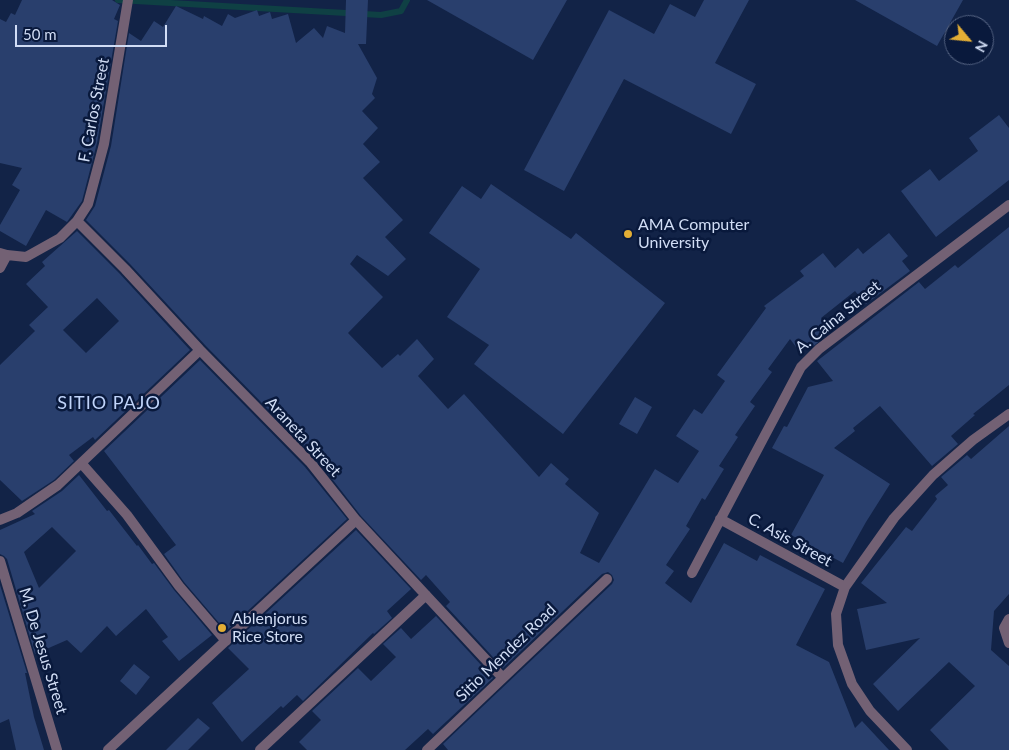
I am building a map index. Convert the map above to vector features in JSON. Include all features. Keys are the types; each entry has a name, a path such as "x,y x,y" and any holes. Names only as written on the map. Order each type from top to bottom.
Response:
{"street":[{"name":"F. Carlos Street","path":"3,254 26,257 60,238 77,221 88,204 104,144 128,0"},
{"name":"A. Caina Street","path":"692,573 801,367 819,349 1009,205"},
{"name":"Araneta Street","path":"77,221 310,462 356,520 502,677"},
{"path":"0,268 3,254"},
{"path":"0,520 17,513 58,485 200,350"},
{"path":"907,750 870,711 852,684 838,645 836,614 845,587 894,518 933,475 973,440 1009,414"},
{"path":"82,464 127,515 179,586 226,640"},
{"name":"C. Asis Street","path":"720,518 845,587"},
{"path":"108,750 356,520"},
{"name":"M. De Jesus Street","path":"0,561 57,750"},
{"name":"Sitio Mendez Road","path":"427,750 607,579"},
{"path":"260,750 426,595"},
{"path":"1009,619 1004,628 1009,642"}],"building":[{"path":"22,0 112,0 120,5 114,19 118,21 97,143 82,201 67,222 46,210 26,246 0,231 0,225 20,190 12,185 22,168 0,163 0,19 6,22 11,13 15,15"},
{"path":"346,0 368,0 366,44 358,44 377,78 372,94 375,98 362,111 378,128 363,144 380,162 363,178 403,220 385,237 406,259 388,276 357,255 350,264 383,297 348,333 382,368 398,354 400,356 417,339 434,359 418,376 448,409 464,394 539,477 551,463 569,479 565,484 599,513 580,553 599,563 655,469 678,483 699,451 676,436 694,409 702,414 725,381 717,375 766,308 764,306 804,276 800,271 823,253 835,268 858,248 863,254 889,233 908,256 902,261 910,271 866,304 855,291 821,318 831,331 809,350 802,342 796,347 790,339 768,369 772,372 750,402 755,406 735,435 738,437 719,466 724,469 705,500 702,498 686,526 690,529 666,565 674,571 665,583 691,603 724,543 757,561 760,555 825,589 796,645 829,662 855,728 862,721 889,750 448,750 443,744 612,584 614,580 612,575 608,572 602,574 503,668 446,606 450,602 426,575 421,580 361,516 315,457 86,220 95,206 111,146 129,33 141,41 154,21 163,27 176,6 203,19 204,16 222,26 228,14 235,18 257,10 259,16 270,12 272,19 288,14 296,43 314,28 323,38 327,26 345,33"},
{"path":"427,0 567,0 533,60"},
{"path":"704,0 749,0 715,63 756,84 731,134 624,79 564,191 524,170 609,10 654,34 670,4 695,17"},
{"path":"855,0 963,0 955,15 944,15 944,34 937,46"},
{"path":"999,115 1009,128 1009,180 936,237 901,191 930,169 939,181 978,151 969,138"},
{"path":"491,184 571,239 576,233 665,303 563,434 474,364 489,345 447,317 480,269 429,233 462,186 481,199"},
{"path":"1009,227 1009,385 973,414 975,415 951,436 958,444 932,466 880,406 853,428 855,431 834,448 890,484 843,563 791,535 824,475 772,448 784,426 787,427 808,387 833,381 817,361 919,282 925,289 955,265 958,268"},
{"path":"77,231 120,274 190,350 95,440 93,437 69,455 74,461 54,480 22,501 0,480 0,365 35,331 29,325 48,307 26,284 45,266 42,262","holes":["97,298 119,321 86,353 63,330"]},
{"path":"200,360 305,467 347,519 226,631 184,582 164,554 176,545 104,451"},
{"path":"635,397 652,407 637,434 619,424"},
{"path":"1009,426 1009,594 994,611 991,650 1009,666 1009,750 949,750 930,730 975,686 949,662 898,711 873,684 920,638 866,650 857,609 887,603 861,583 906,527 912,531 937,499 935,496 948,485 941,477 967,455 971,459"},
{"path":"79,475 212,635 179,661 162,641 168,637 146,609 116,636 107,626 81,653 67,640 35,654 7,559 0,554 0,530 35,514 32,511 62,491","holes":["52,527 76,551 39,588 24,552"]},
{"path":"356,530 411,589 387,611 392,618 373,633 303,701 297,695 283,708 281,706 242,742 212,703 249,669 228,648"},
{"path":"0,585 27,673 25,673 34,717 44,750 16,750 9,719 0,723"},
{"path":"436,616 493,678 433,734 428,729 405,750 307,750 299,742 321,720 312,711 358,668 371,681 396,657 383,644 401,628 411,639"},
{"path":"134,664 150,677 136,695 120,681"},
{"path":"198,718 210,728 188,750 166,750"}],"waterway":[{"path":"118,0 381,15 401,11 407,0"}],"place":[{"name":"AMA Computer University","path":"628,234"},
{"name":"Ablenjorus Rice Store","path":"222,628"}],"district":[{"name":"SITIO PAJO","path":"109,403"}]}
